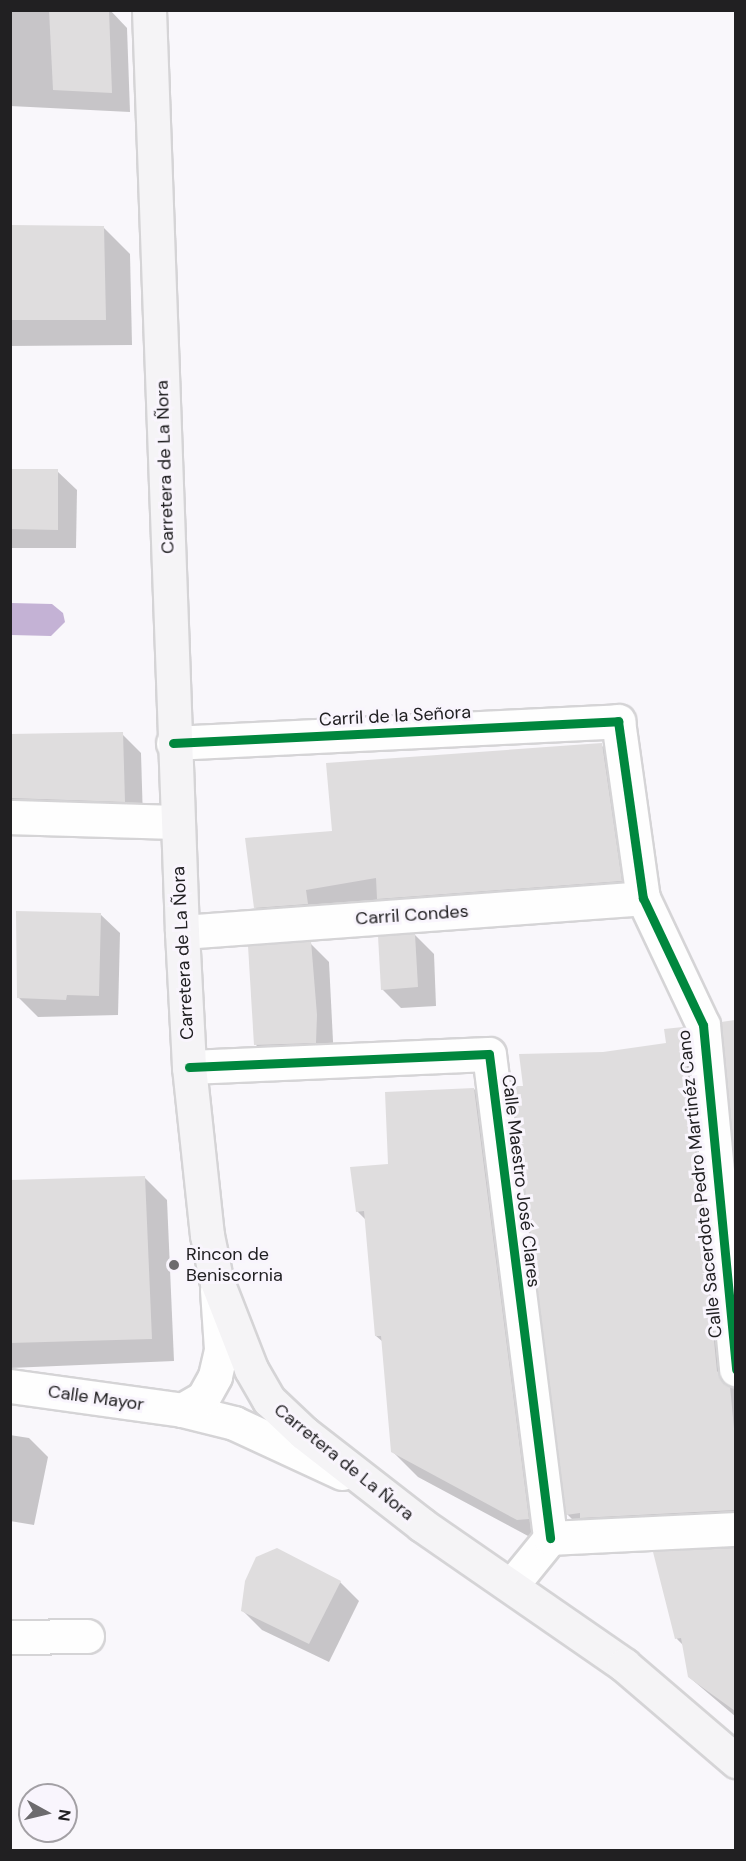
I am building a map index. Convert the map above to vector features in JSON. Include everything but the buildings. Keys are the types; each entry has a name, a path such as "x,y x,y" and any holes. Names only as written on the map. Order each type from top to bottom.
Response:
{"main road":[{"name":"Carretera de La Ñora","path":"149,10 176,822 189,1067 207,1235 216,1279 251,1369 269,1400 368,1486 624,1665 735,1761"}],"street":[{"name":"Carril de la Señora","path":"173,743 618,722"},
{"name":"Calle Sacerdote Pedro Martinéz Cano","path":"618,722 643,898 703,1025 735,1369"},
{"path":"10,817 176,822"},
{"name":"Carril Condes","path":"182,932 643,898"},
{"name":"Calle Maestro José Clares","path":"189,1067 489,1054 550,1538"},
{"path":"182,1410 202,1398 215,1376 221,1349 216,1279"},
{"name":"Calle Mayor","path":"10,1386 182,1410 234,1423 368,1486"},
{"path":"511,1586 550,1538 735,1529"},
{"path":"10,1637 87,1636"}],"shaded area":[{"path":"11,603 52,604 63,613 65,622 51,636 11,635"}],"cycle path":[{"path":"173,743 618,721 643,898 703,1025 736,1369"},
{"path":"189,1067 489,1054 550,1538"}],"place":[{"name":"Rincon de Beniscornia","path":"174,1265"}]}
